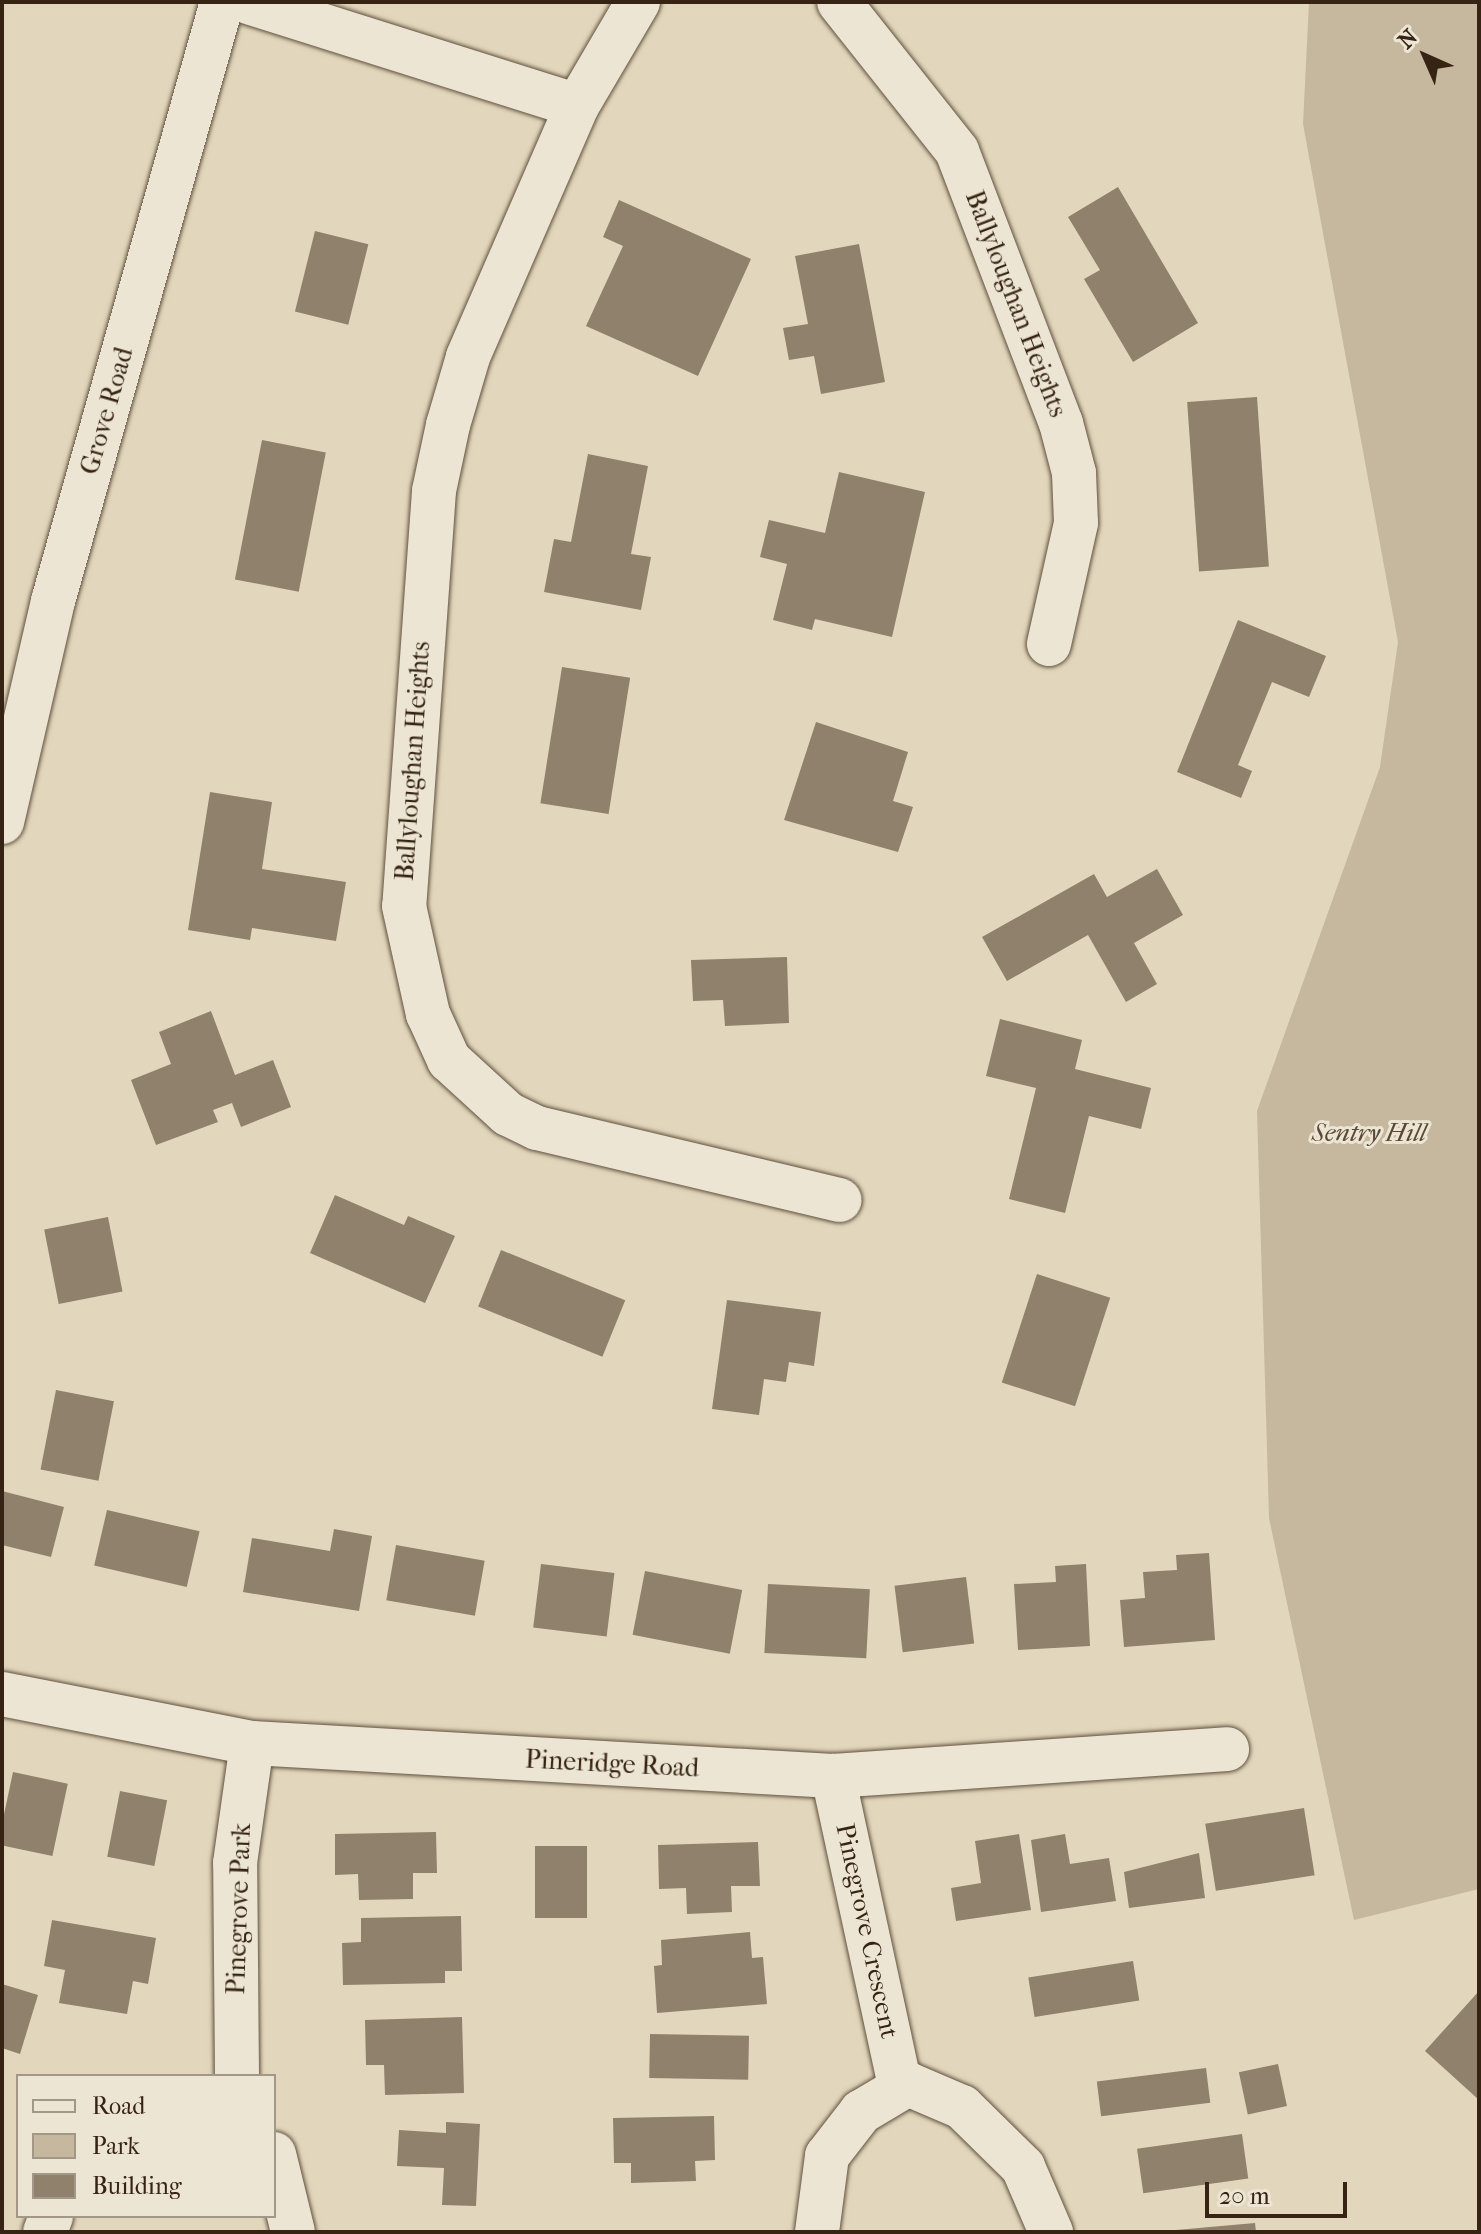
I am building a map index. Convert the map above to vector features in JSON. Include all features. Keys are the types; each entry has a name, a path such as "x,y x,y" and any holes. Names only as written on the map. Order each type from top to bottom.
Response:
{"street":[{"name":"Grove Road","path":"2,822 53,601 222,2"},
{"path":"248,2 577,106"},
{"name":"Ballyloughan Heights","path":"638,2 577,106 468,357 434,491 403,867 412,953 449,1060 508,1114 537,1128 840,1200"},
{"name":"Ballyloughan Heights","path":"839,2 957,151 1061,423 1074,473 1076,523 1049,644"},
{"name":"Pineridge Road","path":"2,1694 252,1743 833,1776 1227,1749"},
{"name":"Pinegrove Park","path":"234,2074 235,1863 252,1743"},
{"name":"Pinegrove Crescent","path":"833,1776 900,2085"},
{"path":"817,2232 827,2156 861,2112 900,2085 931,2089 962,2107 1023,2167 1051,2232"},
{"path":"276,2162 293,2232"}],"green space":[{"name":"Sentry Hill","path":"1309,2 1479,2 1479,1889 1354,1920 1269,1518 1257,1111 1380,767 1398,642 1303,124"}],"building":[{"path":"1118,187 1198,323 1133,362 1084,279 1100,270 1068,217"},
{"path":"619,200 751,259 698,376 586,326 623,246 603,237"},
{"path":"315,231 368,244 348,325 295,312"},
{"path":"859,244 885,382 821,394 814,356 789,360 783,328 808,324 795,256"},
{"path":"1257,397 1269,567 1199,571 1187,402"},
{"path":"262,440 326,452 299,592 235,579"},
{"path":"588,454 648,466 631,554 651,557 641,610 544,592 554,539 571,542"},
{"path":"839,472 925,492 892,637 815,619 812,630 773,620 787,564 760,557 769,520 825,533"},
{"path":"1238,620 1326,656 1309,697 1272,682 1238,765 1252,771 1241,798 1177,772"},
{"path":"562,667 630,678 609,814 540,803"},
{"path":"816,722 908,752 893,801 913,807 898,852 784,820"},
{"path":"210,792 272,802 262,869 346,882 336,941 252,928 250,940 188,930"},
{"path":"1157,869 1183,915 1134,943 1157,984 1126,1002 1088,935 1007,981 982,937 1094,874 1107,897"},
{"path":"787,957 789,1023 725,1026 723,1000 693,1001 691,960"},
{"path":"211,1011 235,1075 273,1060 291,1107 241,1127 232,1103 213,1110 218,1122 156,1145 131,1080 171,1064 159,1032"},
{"path":"1000,1019 1082,1040 1075,1069 1151,1088 1141,1129 1089,1116 1065,1213 1009,1199 1036,1088 986,1076"},
{"path":"335,1195 404,1225 408,1216 455,1236 425,1303 310,1253"},
{"path":"108,1217 123,1292 59,1304 44,1229"},
{"path":"501,1250 625,1300 602,1357 478,1307"},
{"path":"1037,1274 1110,1298 1075,1406 1002,1382"},
{"path":"727,1300 821,1312 814,1366 789,1362 786,1382 764,1379 759,1415 712,1409"},
{"path":"56,1390 114,1401 98,1481 41,1470"},
{"path":"2,1491 64,1507 51,1557 2,1545"},
{"path":"107,1510 200,1531 187,1587 94,1566"},
{"path":"334,1529 372,1536 359,1611 243,1592 252,1538 330,1551"},
{"path":"396,1545 485,1561 475,1616 386,1600"},
{"path":"1209,1553 1215,1640 1124,1647 1120,1600 1145,1598 1143,1572 1177,1570 1176,1555"},
{"path":"541,1564 614,1573 607,1637 533,1628"},
{"path":"1086,1564 1090,1646 1018,1650 1014,1584 1056,1582 1055,1566"},
{"path":"645,1571 742,1590 730,1654 633,1635"},
{"path":"966,1577 974,1644 903,1652 895,1586"},
{"path":"768,1584 870,1589 866,1658 764,1653"},
{"path":"13,1772 68,1784 52,1856 2,1845 2,1824"},
{"path":"120,1791 167,1800 154,1866 107,1857"},
{"path":"1304,1808 1315,1875 1216,1891 1205,1824"},
{"path":"436,1832 437,1873 413,1873 413,1899 359,1900 358,1874 335,1875 335,1834"},
{"path":"1019,1834 1031,1910 956,1921 951,1888 981,1883 975,1841"},
{"path":"1065,1834 1070,1864 1109,1858 1116,1901 1041,1912 1031,1840"},
{"path":"758,1842 760,1886 731,1886 732,1912 687,1914 686,1888 659,1889 658,1845"},
{"path":"535,1846 587,1846 587,1918 535,1918"},
{"path":"1199,1853 1205,1898 1129,1908 1124,1872"},
{"path":"461,1916 462,1971 445,1971 445,1983 343,1985 342,1943 361,1942 361,1918"},
{"path":"52,1920 156,1938 148,1984 133,1981 127,2014 59,2003 65,1970 44,1966"},
{"path":"750,1932 752,1958 763,1957 767,2004 657,2013 654,1966 662,1965 661,1940"},
{"path":"1133,1961 1139,2001 1035,2017 1028,1978"},
{"path":"2,1984 38,1995 20,2054 2,2048"},
{"path":"1479,1991 1479,2100 1425,2051"},
{"path":"462,2017 464,2093 385,2095 384,2065 366,2065 365,2020"},
{"path":"650,2034 749,2036 748,2080 649,2078"},
{"path":"1278,2064 1287,2106 1248,2114 1239,2072"},
{"path":"1206,2068 1210,2103 1101,2116 1097,2081"},
{"path":"714,2116 715,2160 695,2161 696,2181 631,2183 631,2163 614,2163 613,2118"},
{"path":"446,2122 480,2124 476,2206 442,2205 444,2168 397,2166 399,2130 446,2133"},
{"path":"1242,2134 1248,2179 1143,2193 1137,2149"},
{"path":"1255,2223 1256,2232 1176,2232 1176,2230"}]}
